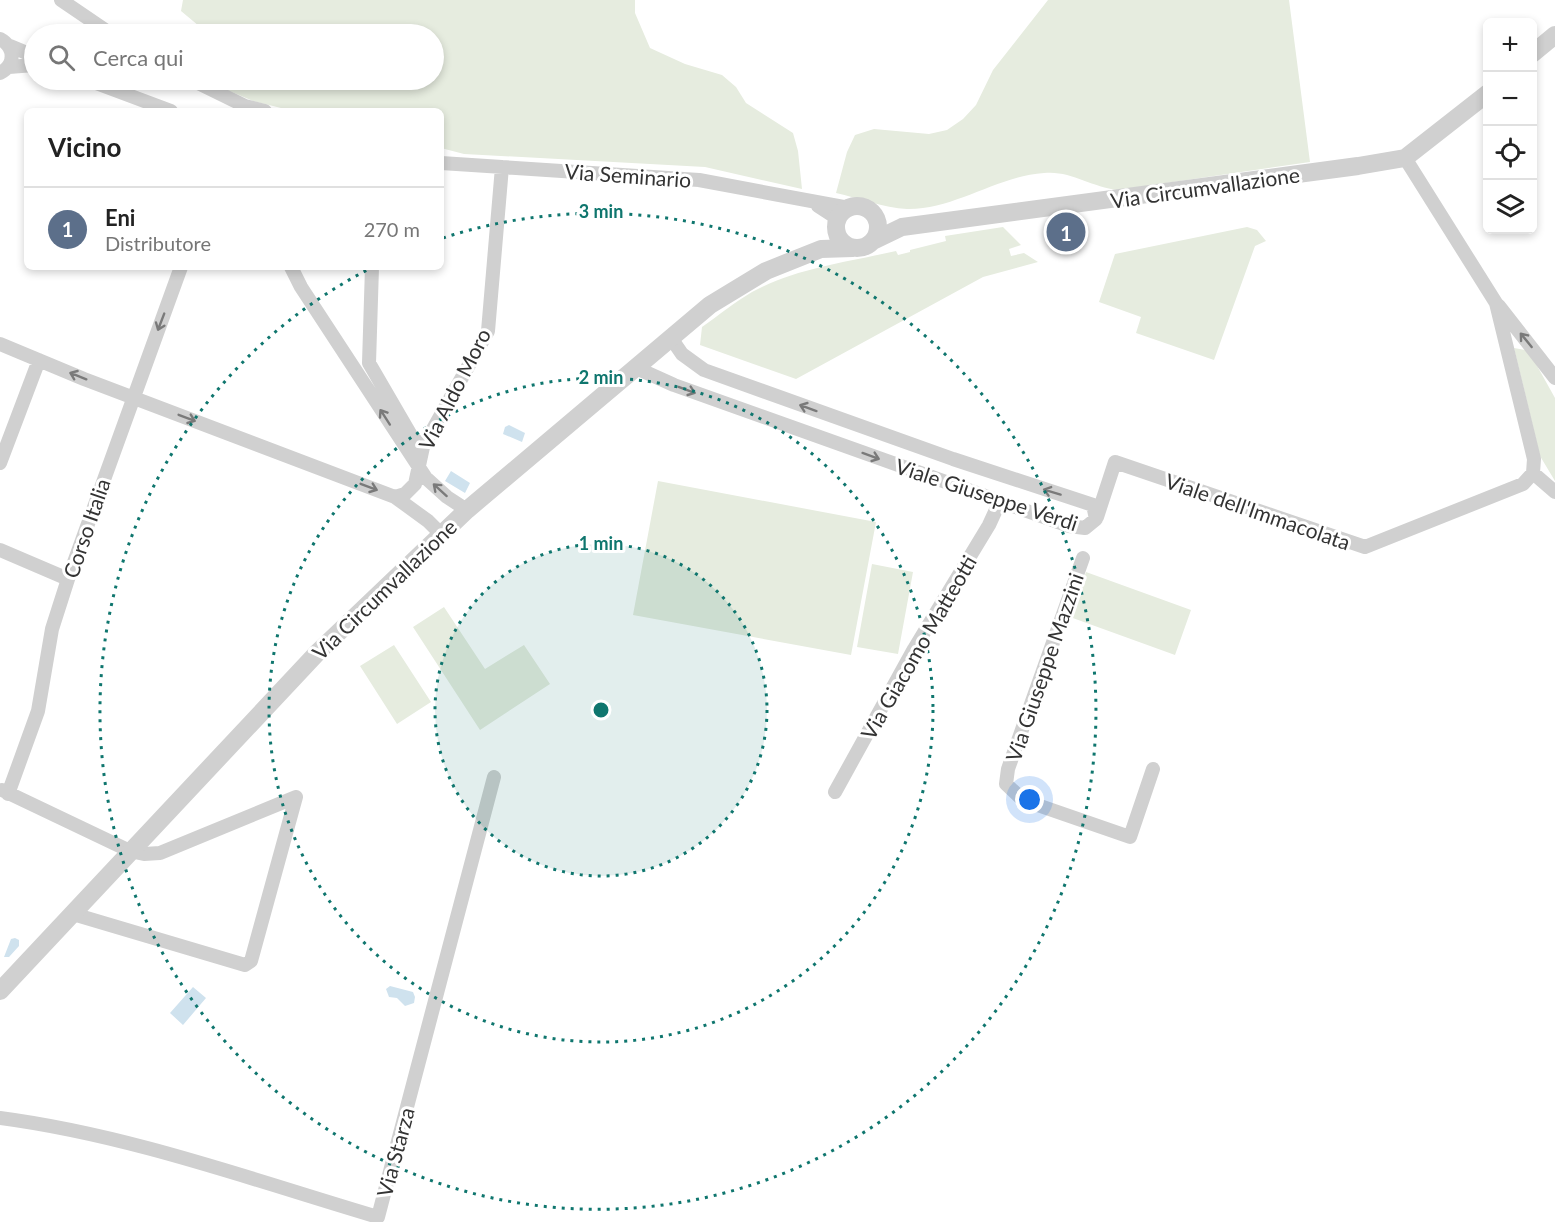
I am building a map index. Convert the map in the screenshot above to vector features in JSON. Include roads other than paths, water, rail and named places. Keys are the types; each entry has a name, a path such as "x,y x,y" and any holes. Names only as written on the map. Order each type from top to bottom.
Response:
{"street":[{"path":"60,0 96,24"},
{"path":"1537,50 1555,34"},
{"path":"5,43 24,52"},
{"path":"4,70 12,57 5,43"},
{"path":"4,70 24,67"},
{"path":"115,90 163,108"},
{"path":"212,90 253,108"},
{"name":"Via Circumvallazione","path":"873,241 902,227 1405,158 1483,97"},
{"path":"1405,158 1496,303 1555,378"},
{"name":"Via Seminario","path":"444,164 699,180 814,203 841,219"},
{"name":"Via Aldo Moro","path":"395,497 405,494 415,484 417,466 423,447 488,331 502,167"},
{"path":"874,215 878,228 873,241 867,246 853,248 842,242 841,219 863,207 874,215 902,227"},
{"name":"Via Circumvallazione","path":"821,249 841,219"},
{"name":"Via Circumvallazione","path":"0,991 318,652 466,510 710,305 766,271 821,249 853,248"},
{"name":"Corso Italia","path":"4,792 38,711 52,630 68,579 180,270"},
{"path":"292,270 301,287 417,466 447,497 466,510"},
{"path":"372,270 369,363 412,438 423,447"},
{"path":"1496,303 1534,459 1533,473 1555,492"},
{"name":"Viale Giuseppe Verdi","path":"634,367 674,385 1070,526 1085,528 1096,519 1097,511 1093,505 953,459 704,370 682,354 671,338"},
{"path":"0,344 395,497 413,509 440,533"},
{"path":"0,463 39,360"},
{"name":"Viale dell'Immacolata","path":"1096,519 1115,462 1365,547 1523,483 1533,473"},
{"name":"Via Giacomo Matteotti","path":"835,792 914,649 989,525 1000,501"},
{"path":"0,550 68,579"},
{"name":"Via Giuseppe Mazzini","path":"1083,558 1008,769 1006,784 1023,800 1130,837 1153,769"},
{"name":"Via Starza","path":"0,1118 45,1124 120,1142 378,1217 494,777"},
{"path":"4,792 130,851 144,854 160,853 296,797 252,961 245,965 73,914"}],"water":[{"path":"509,425 525,433 522,442 503,434 505,427"},
{"path":"451,471 470,483 465,493 445,481"},
{"path":"11,939 19,940 19,946 9,957 4,957"},
{"path":"390,986 413,992 414,1003 405,1006 397,998 389,997 386,989"},
{"path":"193,987 206,998 183,1025 170,1013"}],"place":[{"name":"Eni","path":"1066,232"}]}
